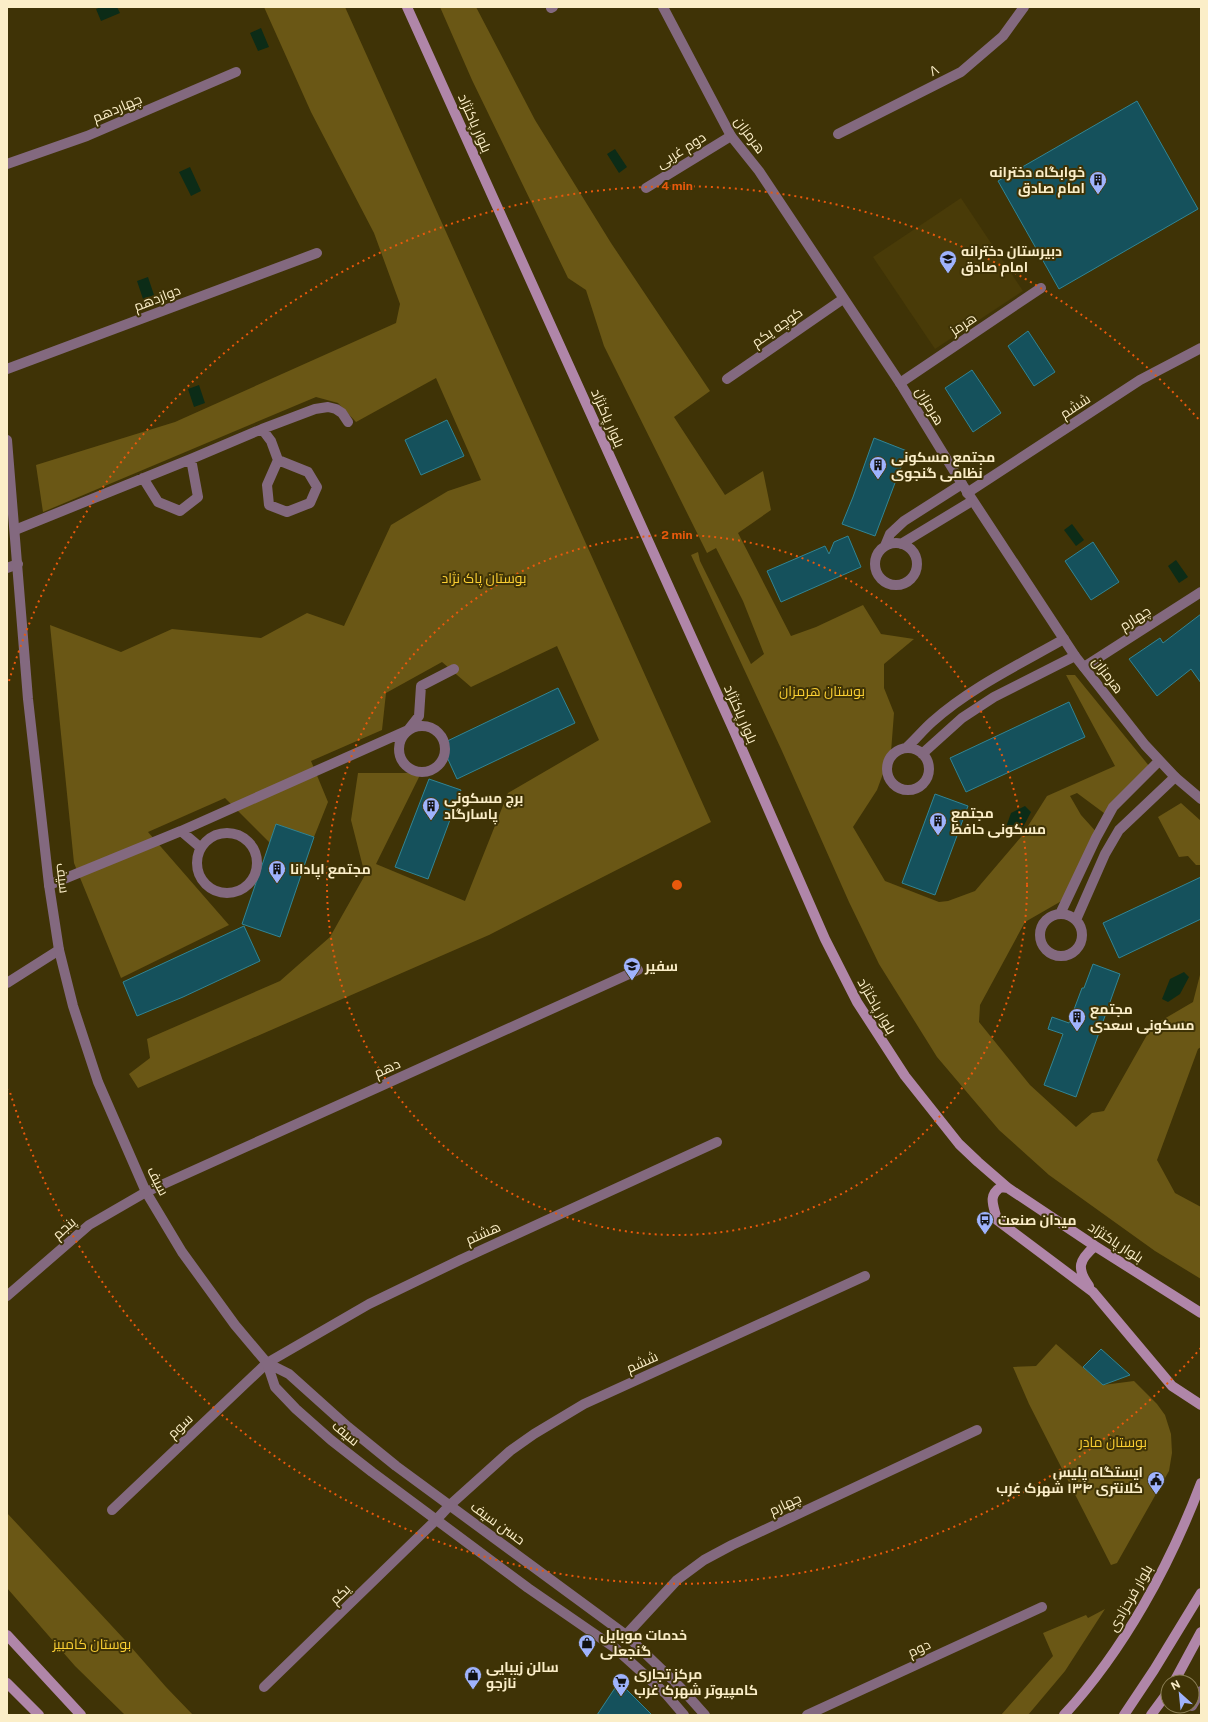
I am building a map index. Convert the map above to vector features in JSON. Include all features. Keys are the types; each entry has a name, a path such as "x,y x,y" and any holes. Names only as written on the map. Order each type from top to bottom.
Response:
{"main road":[{"name":"بلوار پاکنژاد","path":"407,7 734,730 825,939 857,1002 905,1076 959,1144 1008,1188 1095,1246 1201,1312"},
{"path":"1008,1188 1001,1187 994,1192 992,1197 997,1220 1093,1292"},
{"path":"1095,1246 1084,1256 1080,1269 1083,1277 1093,1292 1172,1386 1201,1405"},
{"name":"بلوار فرحزادی","path":"1064,1715 1094,1681 1131,1624 1162,1571 1199,1494 1201,1483"},
{"path":"1124,1715 1201,1593"},
{"path":"1178,1674 1201,1632"},
{"path":"9,1642 81,1715"},
{"path":"7,1683 39,1715"},
{"path":"1151,1715 1160,1703"}],"street":[{"name":"هرمزان","path":"663,7 731,136 759,171 900,383 967,492 1064,639 1144,745 1175,777 1201,799"},
{"name":"۸","path":"838,134 961,72 1003,36 1024,7"},
{"name":"چهاردهم","path":"7,164 87,136 236,72"},
{"name":"دوم غربی","path":"646,188 731,136"},
{"name":"دوازدهم","path":"7,369 316,253"},
{"name":"هرمز","path":"900,383 1041,288"},
{"name":"کوچه یکم","path":"727,379 843,299"},
{"name":"ششم","path":"967,492 1140,380 1201,348"},
{"path":"15,530 262,429 315,409 328,407 342,413 348,422"},
{"path":"262,429 271,441 278,460 267,485 269,505 287,512 310,503 316,487 308,472 278,460"},
{"name":"سیف","path":"7,440 28,699 49,886 59,950 73,1006 98,1082 146,1192 182,1252 198,1275 235,1325 268,1363 275,1387 296,1409 331,1440 436,1520 528,1588 615,1648 666,1694 684,1715"},
{"path":"143,478 158,502 180,511 198,497 191,459"},
{"path":"901,544 967,492"},
{"path":"885,546 894,543 901,544 910,549 914,555 916,568 914,575 909,580 896,585 889,584 883,581 876,570 876,557 885,546 890,534 904,521 967,492"},
{"path":"7,568 18,564"},
{"name":"چهارم","path":"1084,666 1201,592"},
{"path":"906,748 932,722 983,685 1064,639"},
{"path":"922,754 962,718 994,697 1076,656"},
{"path":"49,886 181,831 408,730 423,725 431,727 442,737 445,745 443,760 438,766 431,770 416,772 409,769 403,764 398,750 402,735 408,730 419,716 421,686 454,669"},
{"path":"983,685 994,697"},
{"path":"906,748 916,750 922,754 928,766 926,780 915,788 901,789 890,781 887,768 888,762 896,751 906,748"},
{"path":"1060,914 1113,807 1159,761"},
{"path":"1076,920 1105,854 1119,830 1175,777"},
{"path":"1105,821 1119,830"},
{"path":"181,831 201,848"},
{"path":"227,833 237,835 246,840 253,848 257,858 257,868 254,877 248,885 231,893 222,893 212,890 202,880 197,867 197,857 201,848 207,840 216,835 227,833"},
{"path":"1060,914 1070,916 1076,920 1082,932 1079,946 1074,951 1061,956 1055,954 1044,946 1040,934 1045,921 1050,917 1060,914"},
{"path":"7,983 59,950"},
{"name":"دهم","path":"146,1192 638,970"},
{"name":"هشتم","path":"268,1363 369,1304 453,1263 718,1142"},
{"name":"پنجم","path":"7,1296 88,1225 146,1192"},
{"name":"ششم","path":"436,1520 450,1505 510,1451 534,1434 584,1404 865,1276"},
{"name":"حسن سیف","path":"268,1363 289,1374 348,1427 450,1505 626,1635 680,1686 705,1715"},
{"name":"سوم","path":"112,1510 268,1363"},
{"name":"چهارم","path":"615,1648 677,1580 704,1560 732,1544 977,1430"},
{"name":"یکم","path":"264,1687 436,1520"},
{"name":"دوم","path":"807,1715 1042,1607"}],"shaded area":[{"path":"101,7 117,7 120,13 101,21 96,9"},
{"path":"261,28 269,47 258,51 250,33"},
{"path":"615,149 627,167 619,173 607,154"},
{"path":"190,167 201,191 191,196 179,172"},
{"name":"دبیرستان دخترانه امام صادق","path":"961,198 1023,291 935,349 873,257"},
{"path":"148,277 154,295 143,299 137,281"},
{"path":"199,385 205,403 194,407 188,389"},
{"path":"1072,524 1084,540 1076,546 1064,530"},
{"path":"1176,560 1188,577 1179,583 1168,566"},
{"path":"1025,806 1031,812 1022,829 1009,836 1004,833 1011,813"},
{"path":"1184,972 1189,977 1180,994 1168,1002 1162,999 1170,979"}],"green space":[{"name":"بوستان پاک نژاد","path":"264,7 345,7 711,822 489,935 138,1088 129,1074 150,1058 147,1039 280,981 330,937 365,875 351,820 358,773 421,773 376,864 465,901 508,793 599,740 557,646 471,687 442,662 386,693 382,730 311,761 328,802 314,837 276,824 270,843 225,798 148,832 229,925 121,978 74,863 50,625 121,652 172,629 261,638 307,613 344,626 391,525 448,491 481,480 436,378 356,422 338,403 316,397 43,512 36,465 175,422 396,323 400,304 374,233 311,112"},
{"name":"بوستان هرمزان","path":"440,7 476,7 535,120 611,243 710,391 674,417 725,495 763,471 771,510 738,533 791,636 816,627 863,605 881,634 914,639 884,664 884,688 894,713 891,752 877,790 853,827 885,881 939,902 948,901 975,891 1021,837 1047,796 1115,766 1066,675 1075,675 1154,772 1108,816 1077,793 1070,796 1081,815 1099,835 1065,899 1025,922 980,1005 979,1022 1030,1085 1076,1127 1092,1113 1104,1111 1152,1026 1193,1002 1201,971 1201,1047 1198,1049 1157,1160 1175,1193 1201,1207 1201,1279 1155,1251 1049,1175 999,1130 937,1057 879,964 849,902 782,751 691,555 698,552 700,561 751,664 764,654 743,601 716,548 707,553 604,346 586,290 568,278 472,80"},
{"path":"1181,803 1201,821 1201,865 1196,865 1188,856 1179,857 1158,817"},
{"name":"بوستان مادر","path":"1056,1344 1103,1385 1134,1381 1157,1404 1165,1415 1171,1434 1172,1453 1169,1471 1117,1563 1111,1565 1029,1404 1013,1367 1036,1366"},
{"name":"بوستان کامبیز","path":"7,1513 193,1715 125,1715 75,1666 7,1588"},
{"path":"1105,1609 1065,1671 1028,1715 1001,1715 1053,1656 1043,1633 1086,1615 1088,1618"}],"building":[{"name":"خوابگاه دخترانه امام صادق","path":"1137,101 1198,209 1059,289 998,181"},
{"path":"1028,331 1055,372 1034,386 1008,346"},
{"path":"972,370 1001,413 973,432 945,388"},
{"path":"447,420 464,456 421,475 405,440"},
{"name":"مجتمع مسکونی نظامی گنجوی","path":"874,438 907,451 875,536 842,524"},
{"path":"848,536 861,567 781,602 767,571 825,546 829,554 834,542"},
{"path":"1093,542 1119,582 1091,600 1065,561"},
{"path":"1201,614 1201,683 1191,669 1157,696 1129,659 1160,638 1163,643"},
{"name":"برج مسکونی پاسارگاد","path":"558,688 575,723 457,779 441,744"},
{"name":"مجتمع مسکونی حافظ","path":"1069,702 1085,737 966,792 950,758"},
{"name":"برج مسکونی پاسارگاد","path":"429,779 461,790 428,879 395,867"},
{"name":"مجتمع مسکونی حافظ","path":"935,794 968,806 935,895 902,883"},
{"name":"مجتمع اپادانا","path":"276,824 314,837 280,937 242,924"},
{"path":"1201,877 1201,919 1119,958 1103,923"},
{"path":"244,926 260,961 183,997 137,1016 123,982"},
{"name":"مجتمع مسکونی سعدی","path":"1093,964 1120,974 1076,1097 1044,1085 1063,1034 1048,1029 1052,1017 1069,1023"},
{"path":"1101,1349 1130,1375 1103,1385 1083,1367"},
{"name":"مرکز تجاری کامپیوتر شهرک غرب","path":"619,1682 652,1715 597,1715"}],"place":[{"name":"خوابگاه دخترانه امام صادق","path":"1098,195"},
{"name":"دبیرستان دخترانه امام صادق","path":"948,274"},
{"name":"مجتمع مسکونی نظامی گنجوی","path":"878,480"},
{"name":"برج مسکونی پاسارگاد","path":"431,821"},
{"name":"مجتمع مسکونی حافظ","path":"938,836"},
{"name":"مجتمع اپادانا","path":"277,884"},
{"name":"سفیر","path":"632,981"},
{"name":"مجتمع مسکونی سعدی","path":"1077,1032"},
{"name":"میدان صنعت","path":"985,1235"},
{"name":"ایستگاه پلیس کلانتری ۱۳۴ شهرک غرب","path":"1156,1495"},
{"name":"خدمات موبایل گنجعلی","path":"587,1658"},
{"name":"سالن زیبایی نازجو","path":"473,1690"},
{"name":"مرکز تجاری کامپیوتر شهرک غرب","path":"621,1697"}]}
